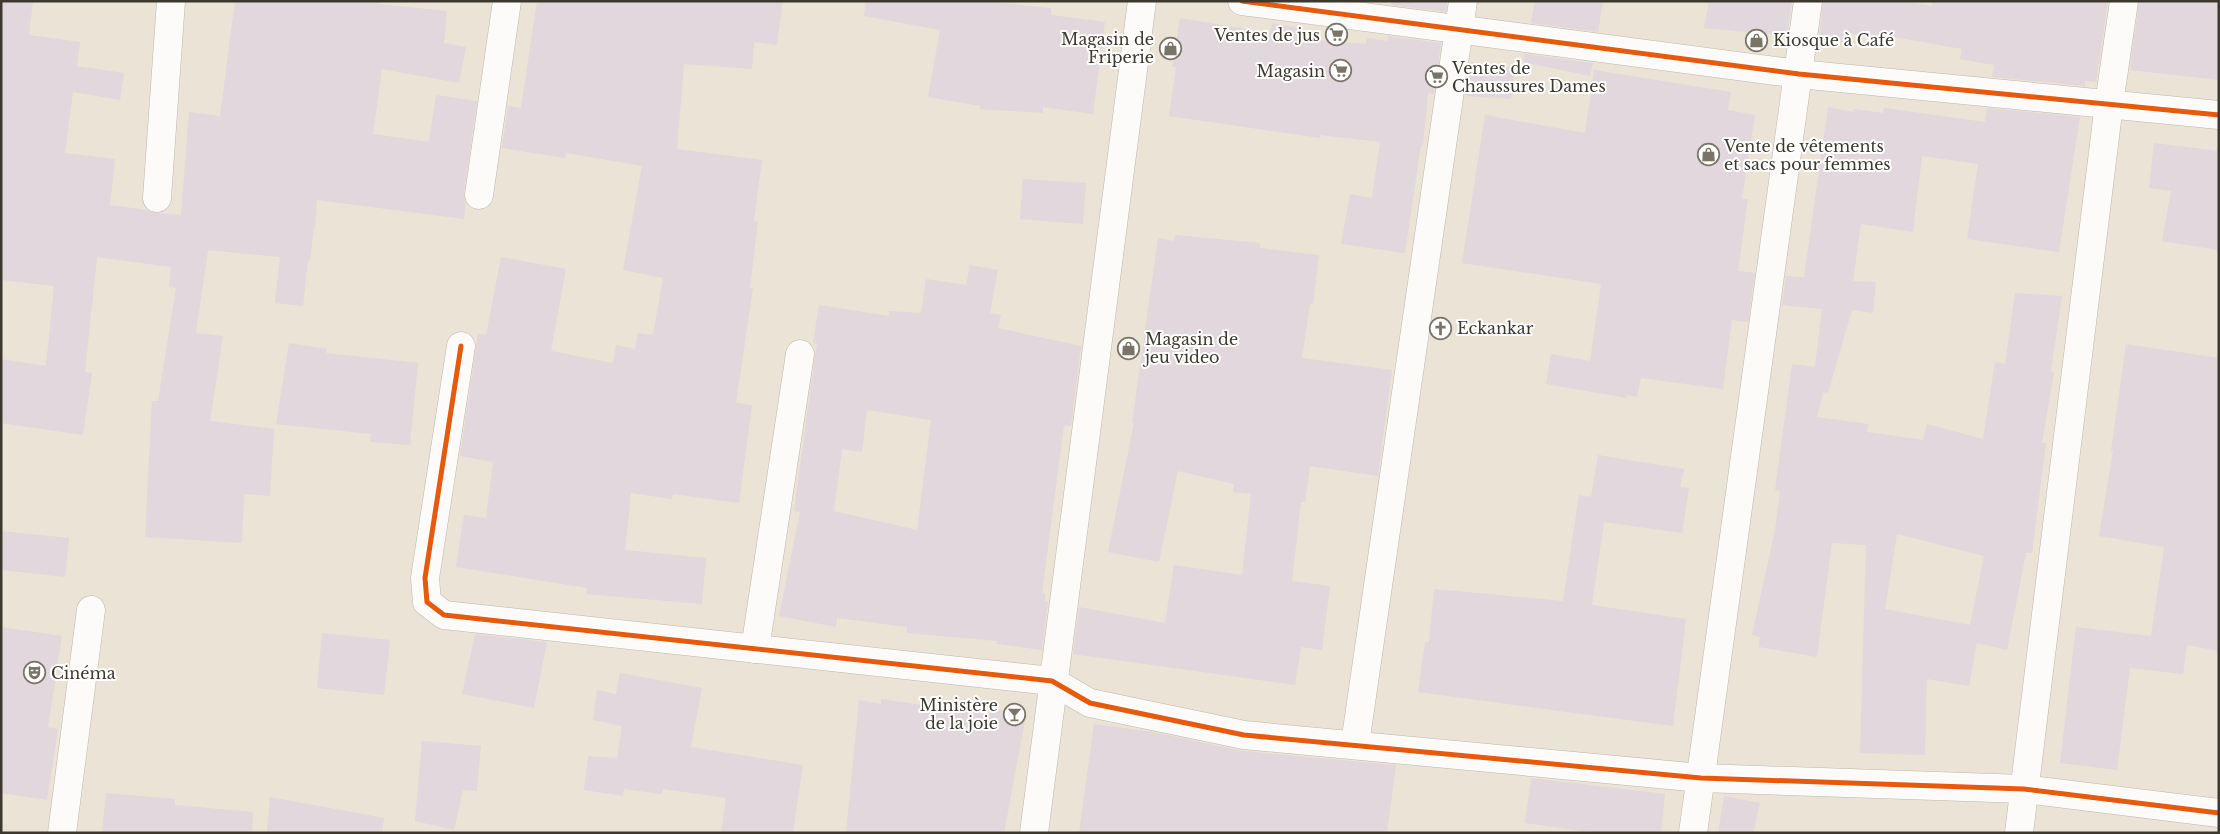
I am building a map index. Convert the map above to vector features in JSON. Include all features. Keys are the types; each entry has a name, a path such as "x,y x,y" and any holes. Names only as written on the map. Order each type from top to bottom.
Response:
{"street":[{"path":"157,198 171,1"},
{"path":"479,195 507,1"},
{"path":"1034,833 1052,681 1142,1"},
{"path":"1242,1 1799,74 2219,115"},
{"path":"1355,744 1462,1"},
{"path":"1693,833 1808,1"},
{"path":"2019,833 2109,104 2124,1"},
{"path":"461,346 425,578 427,602 444,615 1052,681 1090,703 1244,734 1701,778 2024,789 2219,813"},
{"path":"755,649 800,354"},
{"path":"62,833 91,610"}],"building":[{"path":"1,1 33,1 29,35 80,42 77,66 124,73 120,100 73,92 65,153 115,159 110,205 147,210 155,213 181,215 189,112 220,116 235,1 379,1 379,4 447,11 444,43 466,47 459,83 382,69 373,134 429,142 436,95 477,101 464,193 466,203 464,219 317,200 315,227 310,260 308,260 303,306 275,303 280,257 208,250 196,333 223,336 210,421 274,429 270,496 244,494 242,543 145,537 152,401 158,401 176,288 169,287 171,267 97,257 85,372 92,373 83,435 1,423 1,359 46,366 54,286 1,280"},
{"path":"537,1 783,1 777,45 754,42 752,69 684,64 677,149 762,160 754,221 758,222 750,288 753,288 736,403 752,405 739,503 673,494 672,499 631,493 625,550 706,558 702,604 586,594 587,588 456,567 464,515 486,518 493,462 460,456 478,334 486,335 501,257 566,269 551,351 613,363 616,345 635,349 638,333 653,335 663,278 623,270 642,166 566,153 565,158 502,148 508,106 521,108"},
{"path":"866,1 983,1 1051,8 1051,15 1105,22 1093,114 1043,107 1043,113 980,109 980,106 928,97 940,30 864,16"},
{"path":"1392,1 1447,1 1446,12 1391,5"},
{"path":"1535,1 1603,1 1598,32 1531,23"},
{"path":"1709,1 1792,1 1787,36 1704,28"},
{"path":"1823,1 1900,1 1932,6 1932,1 2108,1 2096,82 2085,81 2085,86 1992,77 1994,65 1960,59 1962,49 1889,36 1888,38 1848,33 1847,42 1819,39"},
{"path":"2139,1 2219,1 2219,80 2130,70"},
{"path":"1180,18 1270,33 1272,23 1308,30 1307,39 1366,44 1367,38 1388,41 1388,36 1441,43 1434,94 1428,93 1423,145 1421,145 1405,253 1341,244 1350,194 1372,198 1380,142 1320,135 1320,138 1169,116 1176,67 1172,67"},
{"path":"1525,54 1593,63 1590,76 1523,62"},
{"path":"1470,62 1515,68 1511,99 1465,96"},
{"path":"1594,70 1731,92 1728,110 1755,115 1742,199 1748,199 1738,271 1755,273 1748,322 1732,320 1723,389 1641,378 1637,397 1627,395 1627,398 1546,384 1551,354 1590,361 1601,284 1462,263 1485,115 1585,133"},
{"path":"1828,107 1854,112 1855,109 1883,113 1884,108 1985,122 1987,108 2080,117 2059,252 1967,239 1978,164 1922,156 1913,232 1861,224 1853,281 1876,282 1873,313 1852,310 1828,393 1823,392 1817,417 1868,424 1867,432 1923,440 1927,424 1983,439 1995,362 2005,364 2015,293 2062,296 2051,371 2054,372 2042,443 2046,443 2032,553 2026,553 2007,650 1977,643 1969,686 1927,679 1925,755 1860,753 1866,545 1832,543 1817,657 1759,647 1760,637 1752,635 1775,530 1780,491 1775,490 1792,364 1815,367 1822,309 1782,305 1786,276 1804,277","holes":["1897,534 1984,556 1970,625 1885,609"]},
{"path":"2154,143 2219,151 2219,250 2162,241 2171,191 2149,188"},
{"path":"1023,179 1086,183 1083,224 1020,219"},
{"path":"1175,235 1260,243 1260,248 1319,255 1313,304 1310,304 1302,358 1392,370 1378,476 1310,466 1305,502 1301,502 1292,581 1330,586 1322,650 1301,647 1295,685 1073,654 1079,607 1165,623 1174,565 1242,575 1251,494 1233,492 1234,484 1178,471 1159,562 1108,552 1134,423 1132,423 1158,238 1174,241"},
{"path":"970,265 998,270 990,313 1001,315 998,328 1081,346 1071,426 1064,425 1042,593 1045,594 1045,601 1048,602 1042,650 997,644 997,641 907,633 907,627 837,618 836,627 779,616 800,512 794,511 817,344 813,343 819,305 889,316 889,311 921,313 926,279 966,285","holes":["867,410 931,420 917,530 834,511 842,449 862,452"]},
{"path":"289,343 327,349 326,353 418,363 410,445 370,442 371,434 276,424"},
{"path":"2126,344 2219,358 2219,651 2187,645 2183,674 2130,668 2117,770 2060,763 2076,627 2151,636 2164,547 2099,536 2113,451 2111,451"},
{"path":"1598,455 1684,469 1680,487 1689,488 1682,533 1604,522 1592,605 1686,619 1673,726 1418,692 1425,642 1429,642 1434,589 1563,601 1579,495 1591,497"},
{"path":"1,531 69,538 65,577 1,570"},
{"path":"1,627 62,636 48,727 58,729 47,800 1,793"},
{"path":"322,633 390,640 384,695 317,688"},
{"path":"475,634 547,642 534,708 462,694"},
{"path":"620,673 702,688 691,747 803,765 793,833 721,833 726,798 663,789 662,794 624,789 623,796 584,790 588,756 617,758 622,726 593,720 597,690 616,694"},
{"path":"881,699 989,715 990,708 1026,715 1004,833 846,833 859,700 881,704"},
{"path":"1094,724 1153,732 1243,751 1396,765 1387,833 1079,833"},
{"path":"422,741 481,746 477,791 463,790 454,830 415,821"},
{"path":"1531,778 1665,794 1661,833 1596,833 1525,823"},
{"path":"106,793 175,799 175,805 253,812 252,833 102,833"},
{"path":"1724,796 1760,803 1753,833 1718,833"},
{"path":"270,797 384,818 382,833 267,833"}],"cycle path":[{"path":"1242,1 1799,74 2219,115"},
{"path":"461,346 425,578 427,602 444,615 1052,681 1090,703 1244,735 1701,778 2024,789 2219,813"}],"place":[{"name":"Ventes de jus","path":"1336,35"},
{"name":"Kiosque à Café","path":"1757,40"},
{"name":"Magasin de Friperie","path":"1170,48"},
{"name":"Magasin","path":"1341,71"},
{"name":"Ventes de Chaussures Dames","path":"1436,77"},
{"name":"Vente de vêtements et sacs pour femmes","path":"1708,155"},
{"name":"Eckankar","path":"1441,328"},
{"name":"Magasin de jeu video","path":"1129,348"},
{"name":"Cinéma","path":"35,673"},
{"name":"Ministère de la joie","path":"1014,714"}]}
